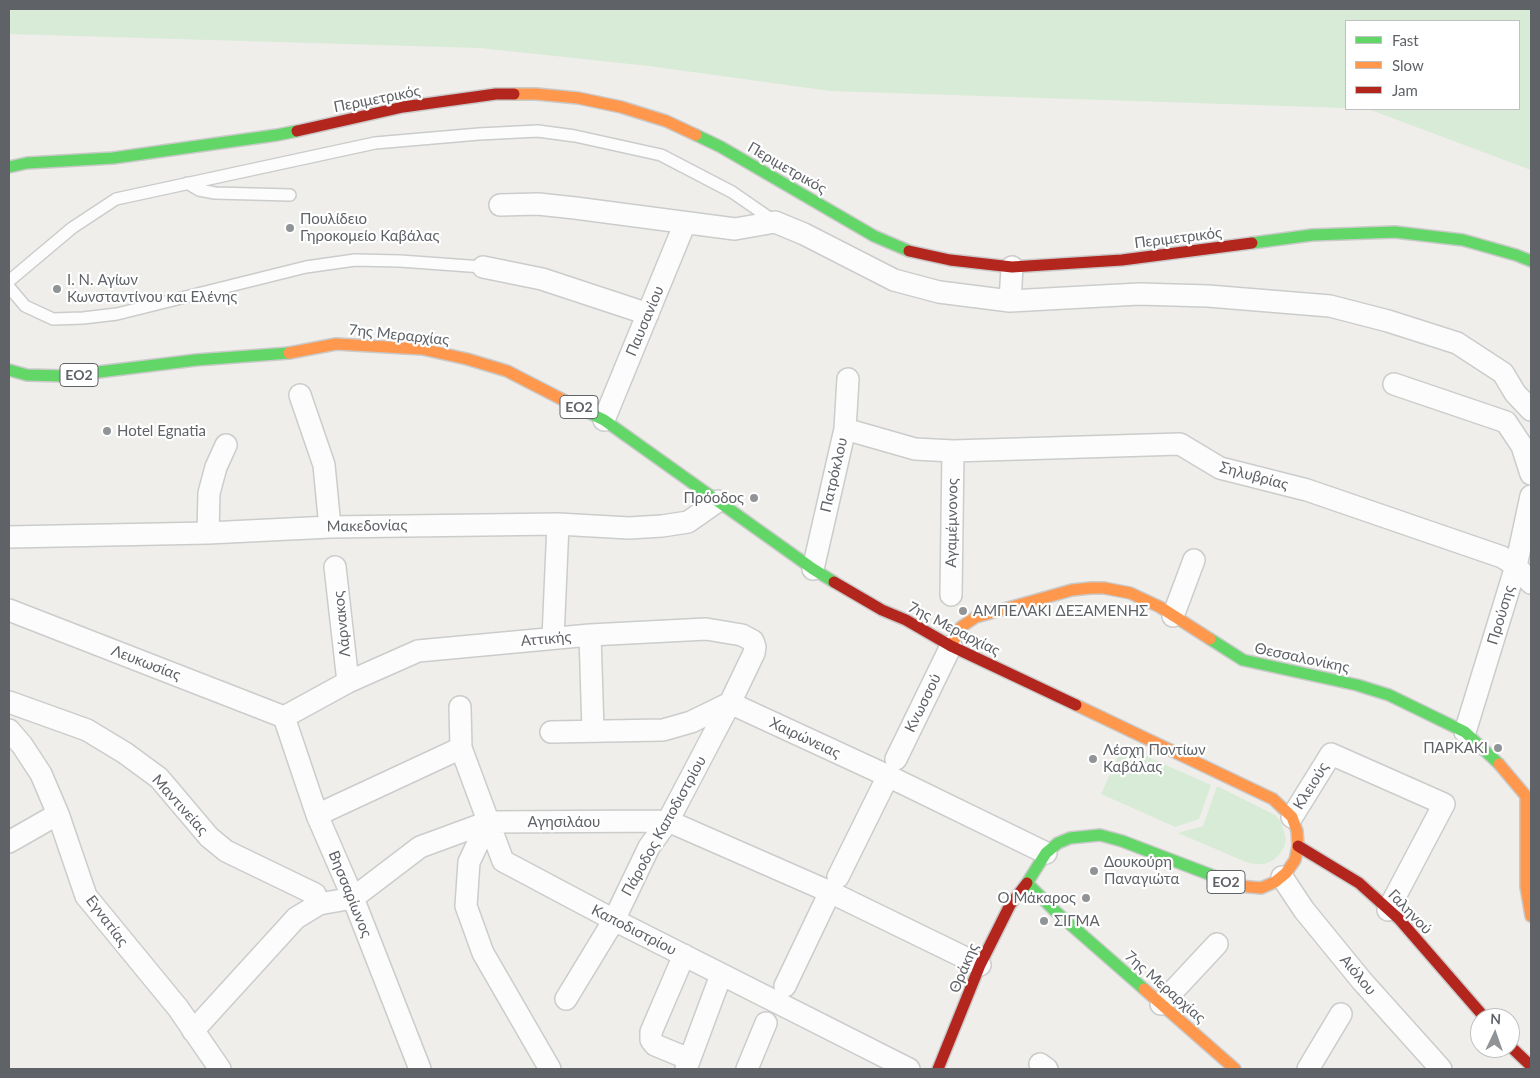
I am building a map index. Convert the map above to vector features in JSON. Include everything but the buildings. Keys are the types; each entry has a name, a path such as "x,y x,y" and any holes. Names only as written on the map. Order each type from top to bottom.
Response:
{"main road":[{"name":"Περιμετρικός","path":"9,168 27,163 113,158 277,135 403,107 496,94 536,94 578,98 621,107 666,121 721,147 874,236 910,251 950,260 1012,267 1122,260 1312,236 1395,232 1463,240 1516,254 1531,261"},
{"name":"Περιμετρικός","path":"9,158 27,163"},
{"name":"7ης Μεραρχίας","path":"9,370 28,375 66,376 196,360 287,353 336,344 422,349 467,359 506,371 604,420 813,569 874,605 906,620 951,646 1273,799 1292,817"},
{"name":"Θεσσαλονίκης","path":"951,646 962,627 976,617 1082,589 1104,588 1144,599 1243,660 1357,685 1390,695 1465,732 1493,757 1529,799 1526,886 1531,916"},
{"path":"1282,877 1294,860 1298,846 1297,831 1292,817"},
{"name":"ΕΟ2","path":"1027,882 1046,853 1058,843 1070,838 1100,835 1122,841 1246,888 1261,888 1282,877"},
{"name":"Γαληνού","path":"1298,846 1359,883 1399,919 1476,1008"},
{"name":"7ης Μεραρχίας","path":"1027,882 1055,911 1235,1069"},
{"name":"Θράκης","path":"938,1069 980,965 1010,905 1027,882"},
{"path":"1520,1056 1531,1066"}],"street":[{"path":"500,205 548,205 735,229 775,222 804,234 894,280 939,292 1010,301 1139,294 1208,296 1330,306 1388,321 1457,343 1503,373 1515,393 1531,410"},
{"name":"Παυσανίου","path":"604,420 685,223"},
{"path":"483,267 542,279 648,314"},
{"path":"1010,301 1012,267"},
{"name":"Πατρόκλου","path":"813,569 845,429 848,380"},
{"path":"1394,384 1506,422 1522,446 1531,474"},
{"path":"300,395 324,465 330,527"},
{"name":"Σηλυβρίας","path":"845,429 915,449 953,450 1180,444 1220,468 1307,490 1502,557 1516,566 1531,583"},
{"path":"208,533 209,493 216,467 226,445"},
{"name":"Αγαμέμνονος","path":"951,596 953,450"},
{"name":"Προύσης","path":"1465,732 1516,566 1531,496"},
{"name":"Μακεδονίας","path":"9,537 208,533 330,527 558,524 629,528 688,522 718,502"},
{"path":"553,638 558,524"},
{"path":"1173,616 1194,560"},
{"name":"Λάρνακος","path":"335,567 348,682"},
{"name":"Λευκωσίας","path":"9,610 284,717"},
{"name":"Αττικής","path":"284,717 348,682 418,650 590,635 706,629 726,631 748,637 753,641 755,647 754,653 730,703"},
{"path":"590,635 594,731"},
{"name":"Κνωσσού","path":"785,986 951,646"},
{"name":"Μαντινείας","path":"9,702 87,730 125,754 159,778 209,837 226,851 315,894 319,904"},
{"path":"551,732 663,730 691,722 730,703"},
{"name":"Χαιρώνειας","path":"730,703 892,768 1046,853"},
{"name":"Πάροδος Καποδιστρίου","path":"566,1000 614,920 649,847 668,821 730,703"},
{"name":"Καποδιστρίου","path":"460,707 461,748 503,861 721,975 909,1069"},
{"name":"Βησσαρίωνος","path":"284,717 317,815 353,898 420,1069"},
{"name":"Εγνατίας","path":"9,730 22,745 41,774 58,814 86,896 178,1008 220,1069"},
{"path":"317,815 461,748"},
{"name":"Κλειούς","path":"1292,817 1331,754 1444,804 1388,910"},
{"path":"9,842 58,814"},
{"name":"Αγησιλάου","path":"193,1031 296,918 319,904 353,898 420,847 488,822 668,821 834,884 980,965"},
{"path":"488,822 469,862 466,906 483,953 550,1069"},
{"name":"Αιόλου","path":"1282,877 1304,910 1356,974 1441,1069"},
{"path":"1161,1004 1217,944"},
{"path":"684,955 651,1032 651,1040 655,1045 687,1064 721,975"},
{"path":"1308,1069 1340,1014"},
{"path":"747,1069 766,1023"}],"lane":[{"path":"9,281 72,228 116,198 375,144 479,134 538,131 575,136 661,156 732,192 775,222"},
{"path":"187,183 199,190 215,193 290,195"},
{"path":"9,287 25,306 53,319 83,318 118,314 306,267 355,260 483,267"}],"green space":[{"path":"9,9 1531,9 1531,170 1371,110 1520,110 1520,20 1345,20 1345,108 830,91 649,66 480,48 9,34"},
{"path":"1123,746 1211,785 1199,819 1175,827 1101,794"},
{"path":"1217,786 1275,815 1281,822 1286,839 1279,855 1272,861 1264,864 1246,862 1178,833 1203,826"}],"traffic: fast":[{"path":"9,167 27,163 113,158 297,131"},
{"path":"696,135 721,147 874,236 909,251"},
{"path":"1252,243 1312,235 1395,232 1463,240 1531,261"},
{"path":"9,370 27,375 66,376 196,360 289,353"},
{"path":"579,408 604,420 834,582"},
{"path":"1210,639 1243,660 1357,685 1389,695 1465,732 1499,764"},
{"path":"1144,989 1055,911 1027,883 1046,853 1058,843 1070,838 1100,835 1122,841 1240,886"}],"traffic: slow":[{"path":"514,94 578,98 621,107 666,121 696,135"},
{"path":"289,353 336,344 422,349 467,359 507,371 579,408"},
{"path":"951,646 961,627 976,617 1072,590 1091,588 1104,588 1130,593 1160,607 1210,639"},
{"path":"1076,705 1273,799 1292,817 1297,831 1298,846 1295,860 1286,873 1275,882 1261,888 1240,886"},
{"path":"1499,764 1526,796 1526,887 1531,916"},
{"path":"1144,989 1235,1069"}],"traffic: jam":[{"path":"297,131 403,107 496,94 514,94"},
{"path":"909,251 950,260 1012,267 1122,260 1252,243"},
{"path":"834,582 882,610 906,620 951,646 1076,705"},
{"path":"1298,846 1359,883 1399,919 1476,1008"},
{"path":"938,1069 980,965 1010,905 1027,883"},
{"path":"1520,1056 1531,1066"}],"place":[{"name":"Πουλίδειο Γηροκομείο Καβάλας","path":"290,228"},
{"name":"Ι. Ν. Αγίων Κωνσταντίνου και Ελένης","path":"57,289"},
{"name":"Hotel Egnatia","path":"107,431"},
{"name":"Πρόοδος","path":"754,498"},
{"name":"ΑΜΠΕΛΑΚΙ ΔΕΞΑΜΕΝΗΣ","path":"963,611"},
{"name":"ΠΑΡΚΑΚΙ","path":"1498,748"},
{"name":"Λέσχη Ποντίων Καβάλας","path":"1093,759"},
{"name":"Δουκούρη Παναγιώτα","path":"1094,871"},
{"name":"Ο Μάκαρος","path":"1086,898"},
{"name":"ΣΙΓΜΑ","path":"1044,921"}]}
